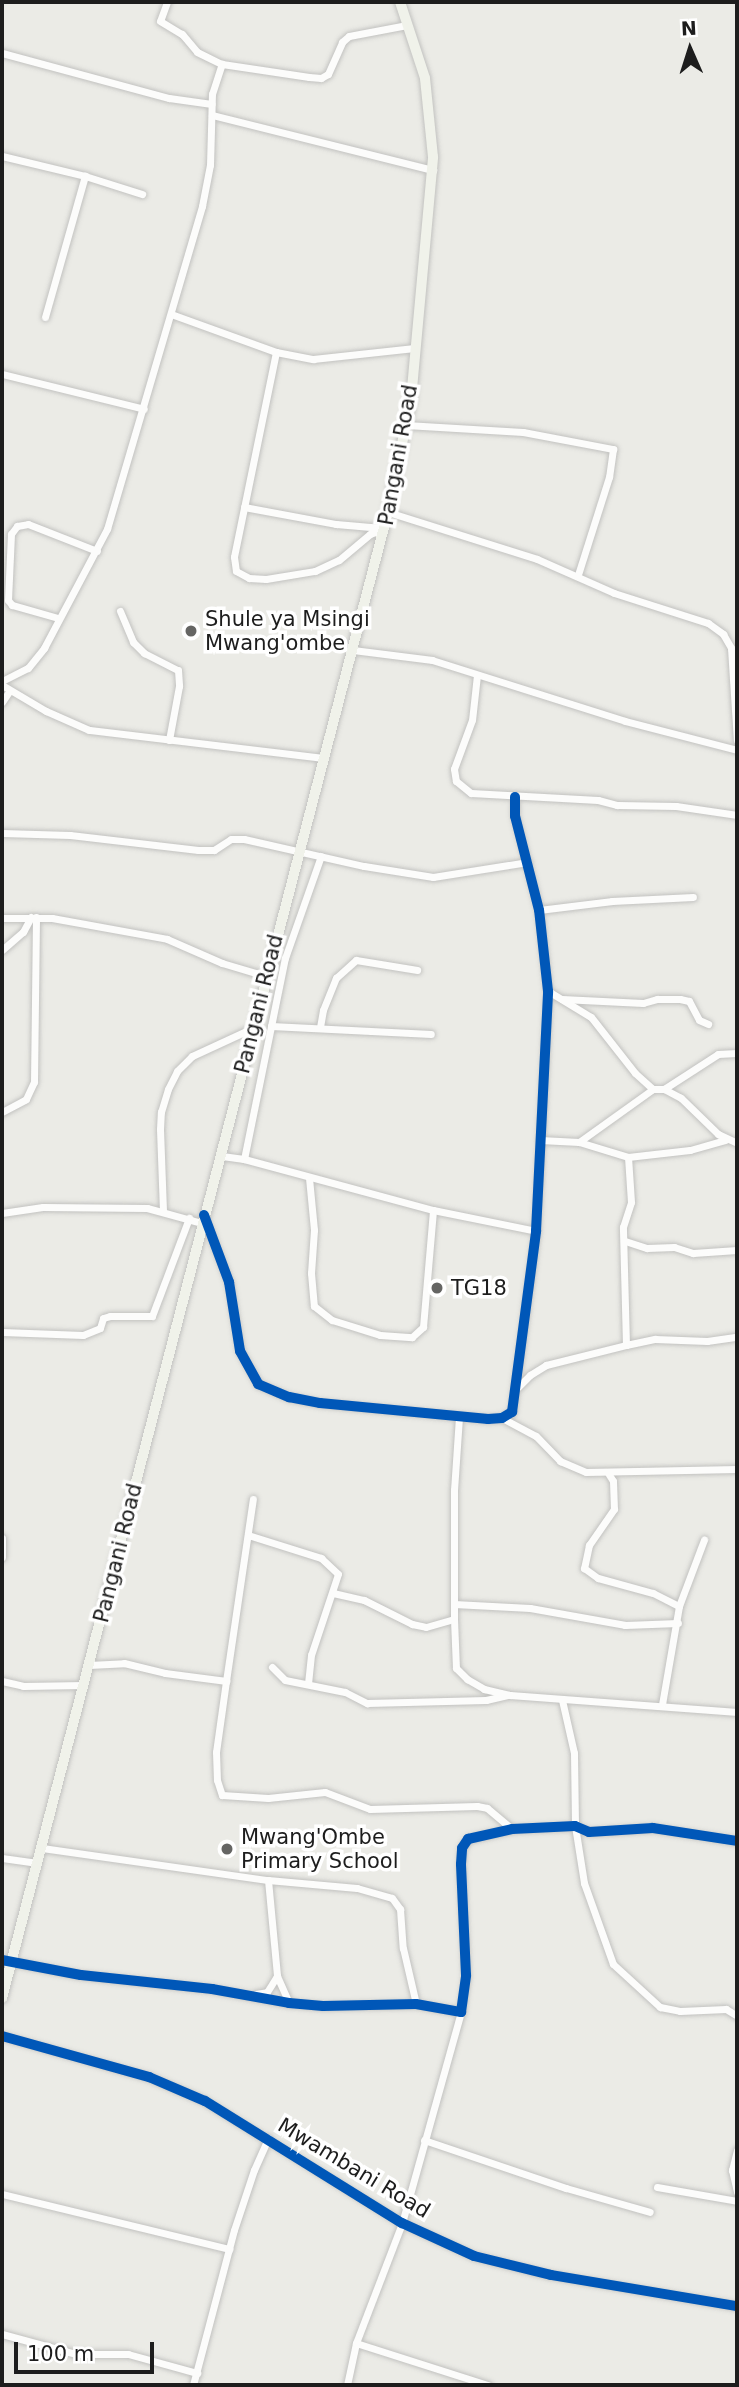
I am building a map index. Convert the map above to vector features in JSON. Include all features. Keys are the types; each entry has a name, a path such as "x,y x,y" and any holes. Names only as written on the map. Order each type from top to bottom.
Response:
{"main road":[{"name":"Pangani Road","path":"2,1998 5,1962 42,1848 203,1219 222,1156 266,976 385,528 406,425 433,170 429,98 400,2"}],"street":[{"path":"167,2 160,21 164,26 182,34 197,52 222,64 321,78 328,74 342,42 349,36 407,25"},
{"path":"2,52 169,98 212,104"},
{"path":"222,64 215,82 210,165 202,206 144,410 97,551 44,648 28,668 2,683 46,711 89,730 324,758"},
{"path":"212,115 433,170"},
{"path":"2,156 85,176 142,194"},
{"path":"45,317 85,176"},
{"path":"171,314 276,352 313,359 414,348"},
{"path":"276,352 234,557 236,571 249,578 266,579 314,571 339,559 370,534 385,528"},
{"path":"2,374 144,410"},
{"path":"406,425 523,432 613,449 609,477 578,575"},
{"path":"244,507 336,524 385,528"},
{"path":"388,512 471,537 578,575 614,593 708,624 723,634 731,648 737,740"},
{"path":"58,618 12,605 8,600 11,534 17,526 28,524 97,551"},
{"path":"120,611 133,642 144,653 178,670 179,686 169,740"},
{"path":"353,650 432,660 625,721 737,750"},
{"path":"477,675 472,720 454,769 456,781 471,793 598,800 617,806 676,806 737,815"},
{"path":"2,702 10,690"},
{"path":"502,1418 513,1412 536,1231 548,991 539,909 515,816 515,797"},
{"path":"2,833 70,835 198,850 214,850 231,839 244,839 433,877 528,862"},
{"path":"243,1159 285,958 321,856"},
{"path":"539,909 612,901 693,897"},
{"path":"2,918 34,917 167,939 222,963 266,976"},
{"path":"2,950 23,932 34,917"},
{"path":"2,1112 26,1099 34,1083 34,917"},
{"path":"320,1027 323,1010 336,978 356,960 407,966 417,970"},
{"path":"548,991 591,1017 635,1073 653,1089"},
{"path":"558,999 643,1003 657,999 680,999 689,1001 699,1020 708,1024"},
{"path":"271,1026 431,1034"},
{"path":"163,1211 160,1129 161,1112 168,1089 177,1071 192,1056 253,1028"},
{"path":"664,1089 718,1054 737,1053"},
{"path":"579,1142 653,1089 664,1089 681,1098 726,1140 737,1143"},
{"path":"540,1140 579,1142 628,1157 690,1150 726,1140"},
{"path":"222,1156 243,1159 433,1210 536,1231"},
{"path":"626,1345 623,1227 631,1202 628,1157"},
{"path":"309,1178 314,1230 311,1273 314,1306 332,1320 380,1335 412,1338 424,1327 433,1210"},
{"path":"2,1213 43,1207 147,1208 190,1219 203,1219 229,1282 240,1352 258,1384 289,1396 320,1403 460,1417 502,1418 537,1436 567,1465 586,1472 737,1469"},
{"path":"2,1332 83,1335 100,1328 103,1318 110,1315 152,1315 190,1219"},
{"path":"625,1241 647,1248 674,1247 693,1253 737,1250"},
{"path":"517,1388 530,1375 546,1365 626,1345 654,1339 707,1341 737,1337"},
{"path":"460,1417 454,1490 456,1668 467,1679 484,1689 510,1695 662,1704 737,1712"},
{"path":"608,1472 613,1481 614,1509 589,1545 584,1568 598,1578 653,1593 679,1606"},
{"path":"253,1499 216,1752 217,1780 222,1795 268,1798 325,1792 370,1809 477,1806 487,1808 512,1829"},
{"path":"248,1535 321,1558 338,1574 311,1655 307,1682"},
{"path":"2,1538 2,1557"},
{"path":"662,1704 679,1606 704,1540"},
{"path":"333,1592 364,1600 412,1624 426,1627 454,1619"},
{"path":"454,1604 530,1608 625,1625 678,1623"},
{"path":"89,1665 124,1663 165,1673 226,1681"},
{"path":"272,1667 285,1680 296,1684 307,1682 358,1696 367,1703 486,1700 510,1695"},
{"path":"2,1682 23,1686 84,1685"},
{"path":"562,1700 573,1753 575,1826 584,1883 613,1964 660,2007 680,2011 726,2010 737,2016"},
{"path":"347,2385 356,2343 402,2223 461,2012 466,1975 463,1848 468,1839 512,1829 575,1826 589,1832 653,1828 737,1841"},
{"path":"42,1848 268,1880 357,1888 392,1898 400,1909 403,1948 416,2004"},
{"path":"2,1858 38,1863"},
{"path":"268,1880 277,1976 289,2003"},
{"path":"5,1962 80,1975 252,1995 289,2003 323,2006 416,2004 461,2012"},
{"path":"252,1995 267,1992 277,1976"},
{"name":"Mwambani Road","path":"2,2036 149,2077 205,2101 402,2223 474,2256 551,2275 737,2306"},
{"path":"194,2385 229,2249 254,2170 268,2138"},
{"path":"425,2140 566,2188 650,2212"},
{"path":"737,2150 732,2170 737,2192"},
{"path":"657,2187 737,2201"},
{"path":"2,2194 229,2249"},
{"path":"2,2334 76,2354 128,2354 197,2373"},
{"path":"356,2343 488,2385"}],"cycle path":[{"path":"204,1215 229,1282 240,1351 258,1384 289,1397 320,1403 488,1419 502,1418 512,1412 536,1231 548,991 539,910 515,816 515,797"},
{"path":"2,1960 81,1975 212,1989 289,2003 323,2006 416,2004 461,2012 466,1975 461,1864 462,1848 468,1839 512,1829 575,1826 589,1832 653,1828 737,1841"},
{"path":"2,2036 149,2077 205,2101 402,2223 474,2256 551,2275 737,2306"}],"place":[{"name":"Shule ya Msingi Mwang'ombe","path":"191,631"},
{"name":"TG18","path":"437,1288"},
{"name":"Mwang'Ombe Primary School","path":"227,1849"}]}
